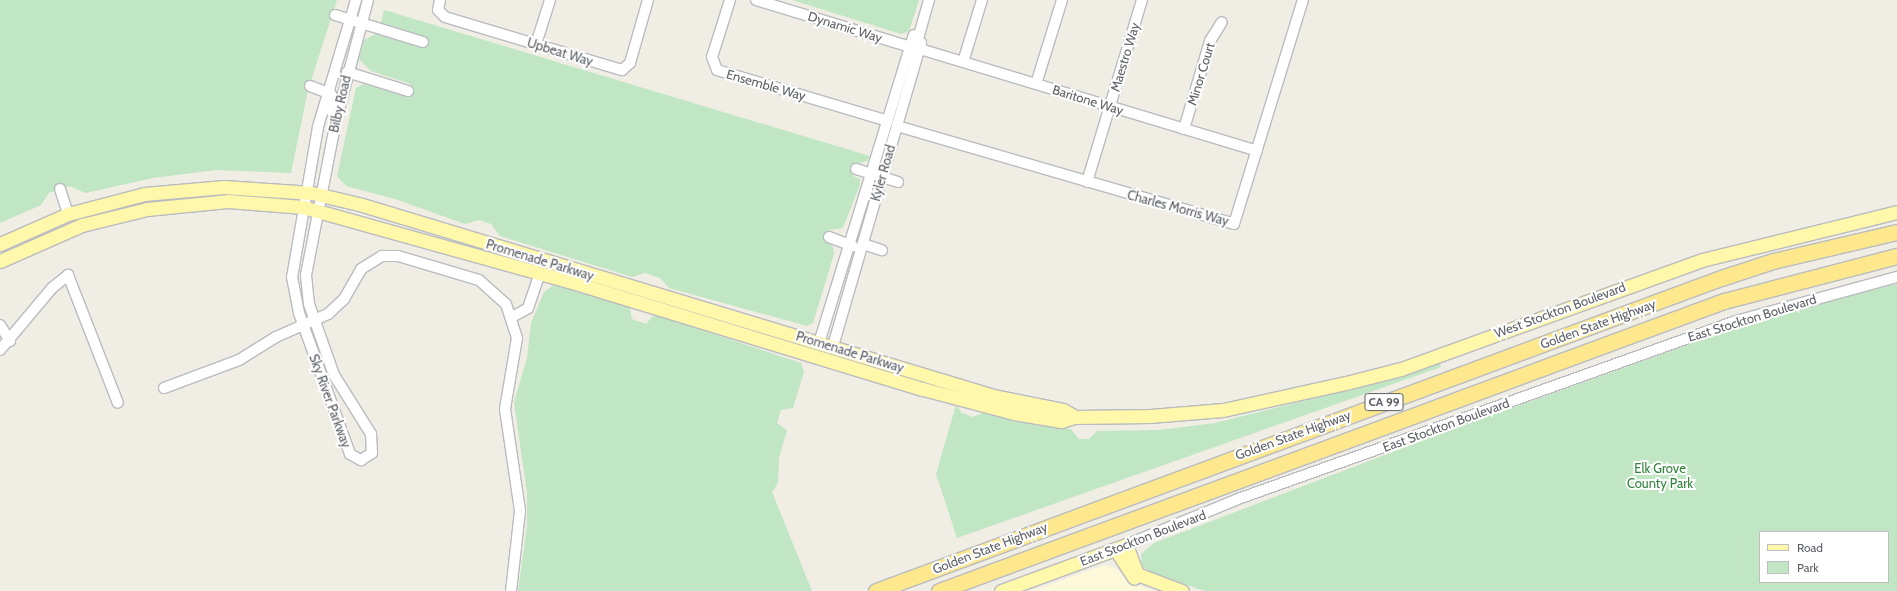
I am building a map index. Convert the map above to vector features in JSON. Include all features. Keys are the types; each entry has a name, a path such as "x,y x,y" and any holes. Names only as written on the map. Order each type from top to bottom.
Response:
{"highway":[{"name":"Golden State Highway","path":"876,591 1721,278 1773,261 1897,232"},
{"name":"Golden State Highway","path":"939,591 1724,302 1897,256"}],"main road":[{"name":"Promenade Parkway","path":"0,244 68,214 122,199 187,189 239,187 305,192 321,195 645,298 923,389 973,396 1050,420 1076,417 1150,416 1223,410"},
{"name":"Promenade Parkway","path":"0,261 61,232 146,209 228,201 303,207 540,274 572,282 588,282 637,297 717,312 833,346 983,400 1017,407 1022,403 1063,410 1076,417"},
{"name":"West Stockton Boulevard","path":"1223,410 1401,369 1702,260 1897,212"},
{"name":"East Stockton Boulevard","path":"1001,591 1121,548"},
{"path":"1121,548 1134,578 1169,591"},
{"path":"1121,548 1137,574 1182,591"}],"street":[{"name":"Bilby Road","path":"303,207 327,91 356,0"},
{"name":"Bilby Road","path":"317,210 347,72 368,0"},
{"name":"Upbeat Way","path":"440,0 438,10 442,16 626,69 648,0"},
{"path":"536,44 550,0"},
{"name":"Ensemble Way","path":"730,0 712,57 717,70 894,123"},
{"name":"Dynamic Way","path":"756,0 915,48"},
{"name":"Kyler Road","path":"833,346 883,177 894,123 915,48 925,0"},
{"path":"915,48 929,0"},
{"name":"Kyler Road","path":"915,48 934,0"},
{"path":"963,62 982,0"},
{"path":"1036,84 1062,0"},
{"name":"Maestro Way","path":"1087,182 1142,0"},
{"name":"Charles Morris Way","path":"894,123 1087,182 1234,224 1303,0"},
{"path":"335,15 423,42"},
{"name":"Minor Court","path":"1184,129 1210,41 1222,22"},
{"name":"Baritone Way","path":"915,48 1257,151"},
{"path":"347,72 406,90"},
{"path":"310,86 327,91 334,102 325,142 329,157"},
{"name":"Kyler Road","path":"819,343 849,243 872,174 894,123"},
{"path":"856,169 898,182"},
{"path":"60,189 68,214"},
{"name":"Sky River Parkway","path":"303,207 292,277 303,325 350,454 364,460 373,449 372,434 334,375 315,320 306,275 317,210"},
{"path":"829,237 849,243 855,251 844,291 843,311"},
{"path":"863,244 882,250"},
{"path":"164,388 239,360 315,320 339,305 366,264 393,255 479,280 501,298 512,317 516,353 505,409 520,517 511,591"},
{"path":"512,317 528,308 540,274"},
{"path":"0,350 10,341 48,293 68,275 118,403"},
{"name":"East Stockton Boulevard","path":"1121,548 1238,499 1736,321 1897,277"},
{"path":"0,325 10,341"}],"shaded area":[{"path":"1104,565 1114,567 1130,582 1154,591 1033,591"}],"green space":[{"path":"0,0 337,0 308,90 291,173 216,170 153,178 85,193 70,186 49,193 41,205 0,223"},
{"path":"792,0 919,0 909,31 901,34"},
{"path":"384,10 870,156 867,161 856,164 853,176 860,179 860,185 843,228 830,230 826,242 833,246 834,254 813,323 807,326 669,288 660,278 645,273 632,277 500,236 491,224 479,220 465,224 395,199 346,186 337,176 356,88 366,83 406,96 411,84 371,71 359,59 364,40 376,34 422,47 426,37 381,23"},
{"path":"555,284 629,306 632,319 646,324 653,316 660,316 801,363 804,372 793,408 781,410 777,423 787,430 779,458 778,483 772,492 812,591 518,591 527,526 527,493 514,402 527,358 531,323 544,292"},
{"name":"Elk Grove County Park","path":"1897,284 1897,591 1205,591 1153,574 1142,566 1141,554 1154,543 1440,434 1782,311"},
{"path":"1439,360 1441,367 957,538 936,474 956,405 962,413 973,417 985,412 1071,429 1079,439 1089,439 1097,431 1159,430 1215,423 1343,391"}]}
